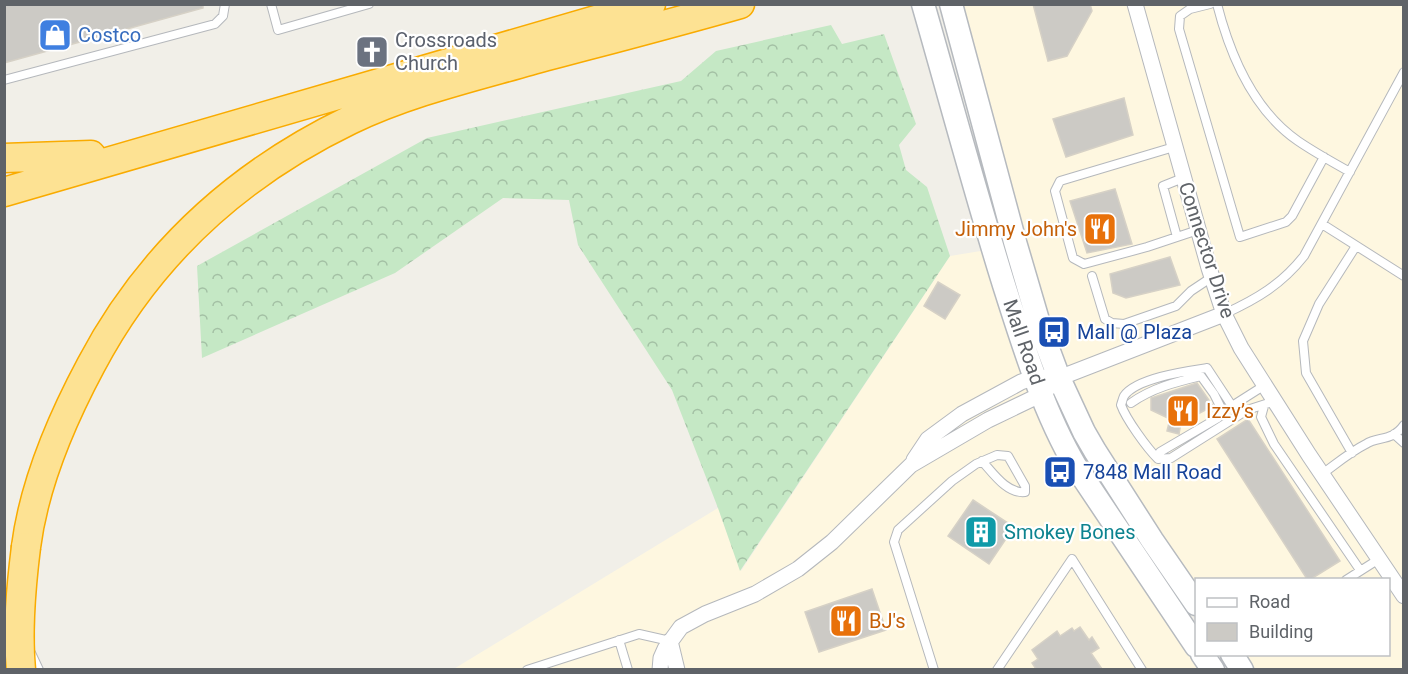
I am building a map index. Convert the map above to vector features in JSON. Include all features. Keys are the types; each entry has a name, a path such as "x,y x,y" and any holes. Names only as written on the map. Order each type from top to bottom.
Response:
{"highway":[{"path":"4,192 651,4"},
{"path":"21,669 19,651 21,582 26,547 35,502 56,441 82,381 106,337 154,269 179,240 242,186 273,163 352,119 411,96 490,72 740,4"},
{"path":"4,158 141,153"}],"main road":[{"name":"Mall Road","path":"923,4 1026,356 1068,454 1195,643"},
{"name":"Mall Road","path":"951,4 1015,242 1040,327 1059,378 1084,432 1101,460 1152,540 1195,601"},
{"path":"1203,656 1213,669"},
{"path":"1233,656 1242,669"}],"street":[{"name":"Connector Drive","path":"1135,4 1174,147 1224,314 1241,348 1265,386 1269,403 1322,474 1403,595"},
{"path":"660,669 661,658 681,627 692,620 755,594 798,569 832,542 911,465 928,439 962,414 1021,382 1039,385 1224,314"},
{"path":"670,641 677,669"}],"lane":[{"path":"4,80 215,24 223,16 225,4"},
{"path":"271,4 278,30 369,4"},
{"path":"1209,4 1190,9 1180,16 1179,29 1240,237 1286,222 1292,216 1324,157"},
{"path":"1217,4 1226,39 1253,93 1275,120 1296,140 1350,172"},
{"path":"1224,314 1262,295 1291,273 1304,256 1404,72"},
{"path":"1174,147 1060,181 1055,191 1073,258 1084,264 1148,247 1198,230"},
{"path":"1177,237 1163,186 1183,178"},
{"path":"1322,224 1404,276"},
{"path":"1352,453 1306,373 1303,341 1319,304 1356,246"},
{"path":"1092,276 1105,319 1112,323 1124,324 1176,306 1191,291 1212,278"},
{"path":"1265,386 1232,406 1207,368 1179,373 1138,385 1125,395 1121,405 1124,415 1158,459 1171,458 1247,410 1269,403"},
{"path":"1138,385 1131,402 1144,393 1201,376 1221,408 1218,418 1160,452 1171,458"},
{"path":"1269,403 1261,417 1274,444 1360,570"},
{"path":"1322,474 1368,442 1385,440 1404,425"},
{"path":"1394,434 1404,443"},
{"path":"934,669 894,542 898,530 952,481 982,461 997,454 1008,456 1025,486 1025,492 1019,493 1012,490 982,461"},
{"path":"997,669 1072,559 1142,669"},
{"path":"1348,578 1379,559"},
{"path":"9,610 39,669"},
{"path":"527,669 639,634 670,641"},
{"path":"619,640 628,669"}],"shaded area":[{"path":"951,5 1403,5 1403,669 1242,669 1233,656 1390,656 1390,578 1195,578 1195,602 1084,432"},
{"path":"993,249 1068,454 1195,643 1195,656 1204,656 1213,670 452,670 718,508 741,571 950,256"}],"green space":[{"path":"831,25 842,44 884,34 916,124 899,145 906,170 927,187 950,256 740,571 672,390 578,245 569,200 503,198 395,273 202,358 197,266 427,138 681,81 716,51"}],"building":[{"name":"Costco","path":"4,4 203,4 203,8 4,63"},
{"path":"1033,4 1090,4 1092,11 1067,56 1048,61"},
{"path":"1124,98 1133,135 1066,157 1053,119"},
{"path":"1115,189 1132,244 1087,253 1070,201"},
{"path":"1170,257 1180,285 1126,298 1113,293 1110,274"},
{"path":"938,282 960,295 945,319 924,306"},
{"path":"1197,383 1213,406 1181,423 1179,434 1167,431 1170,419 1151,410 1151,398"},
{"path":"1248,419 1340,561 1313,578 1306,578 1217,439"},
{"name":"Smokey Bones","path":"973,500 1014,527 989,564 948,536"},
{"name":"BJ's","path":"872,589 886,630 819,652 805,612"},
{"path":"1080,627 1089,640 1092,637 1099,648 1091,653 1102,669 1036,669 1032,663 1038,659 1032,650 1057,631 1060,636 1072,628 1074,631"}],"place":[{"name":"Costco","path":"55,35"},
{"name":"Crossroads Church","path":"372,52"},
{"name":"Jimmy John's","path":"1100,229"},
{"name":"Mall @ Plaza","path":"1054,332"},
{"name":"Izzy’s","path":"1183,411"},
{"name":"7848 Mall Road","path":"1060,472"},
{"name":"Smokey Bones","path":"981,532"},
{"name":"BJ's","path":"846,621"}]}
